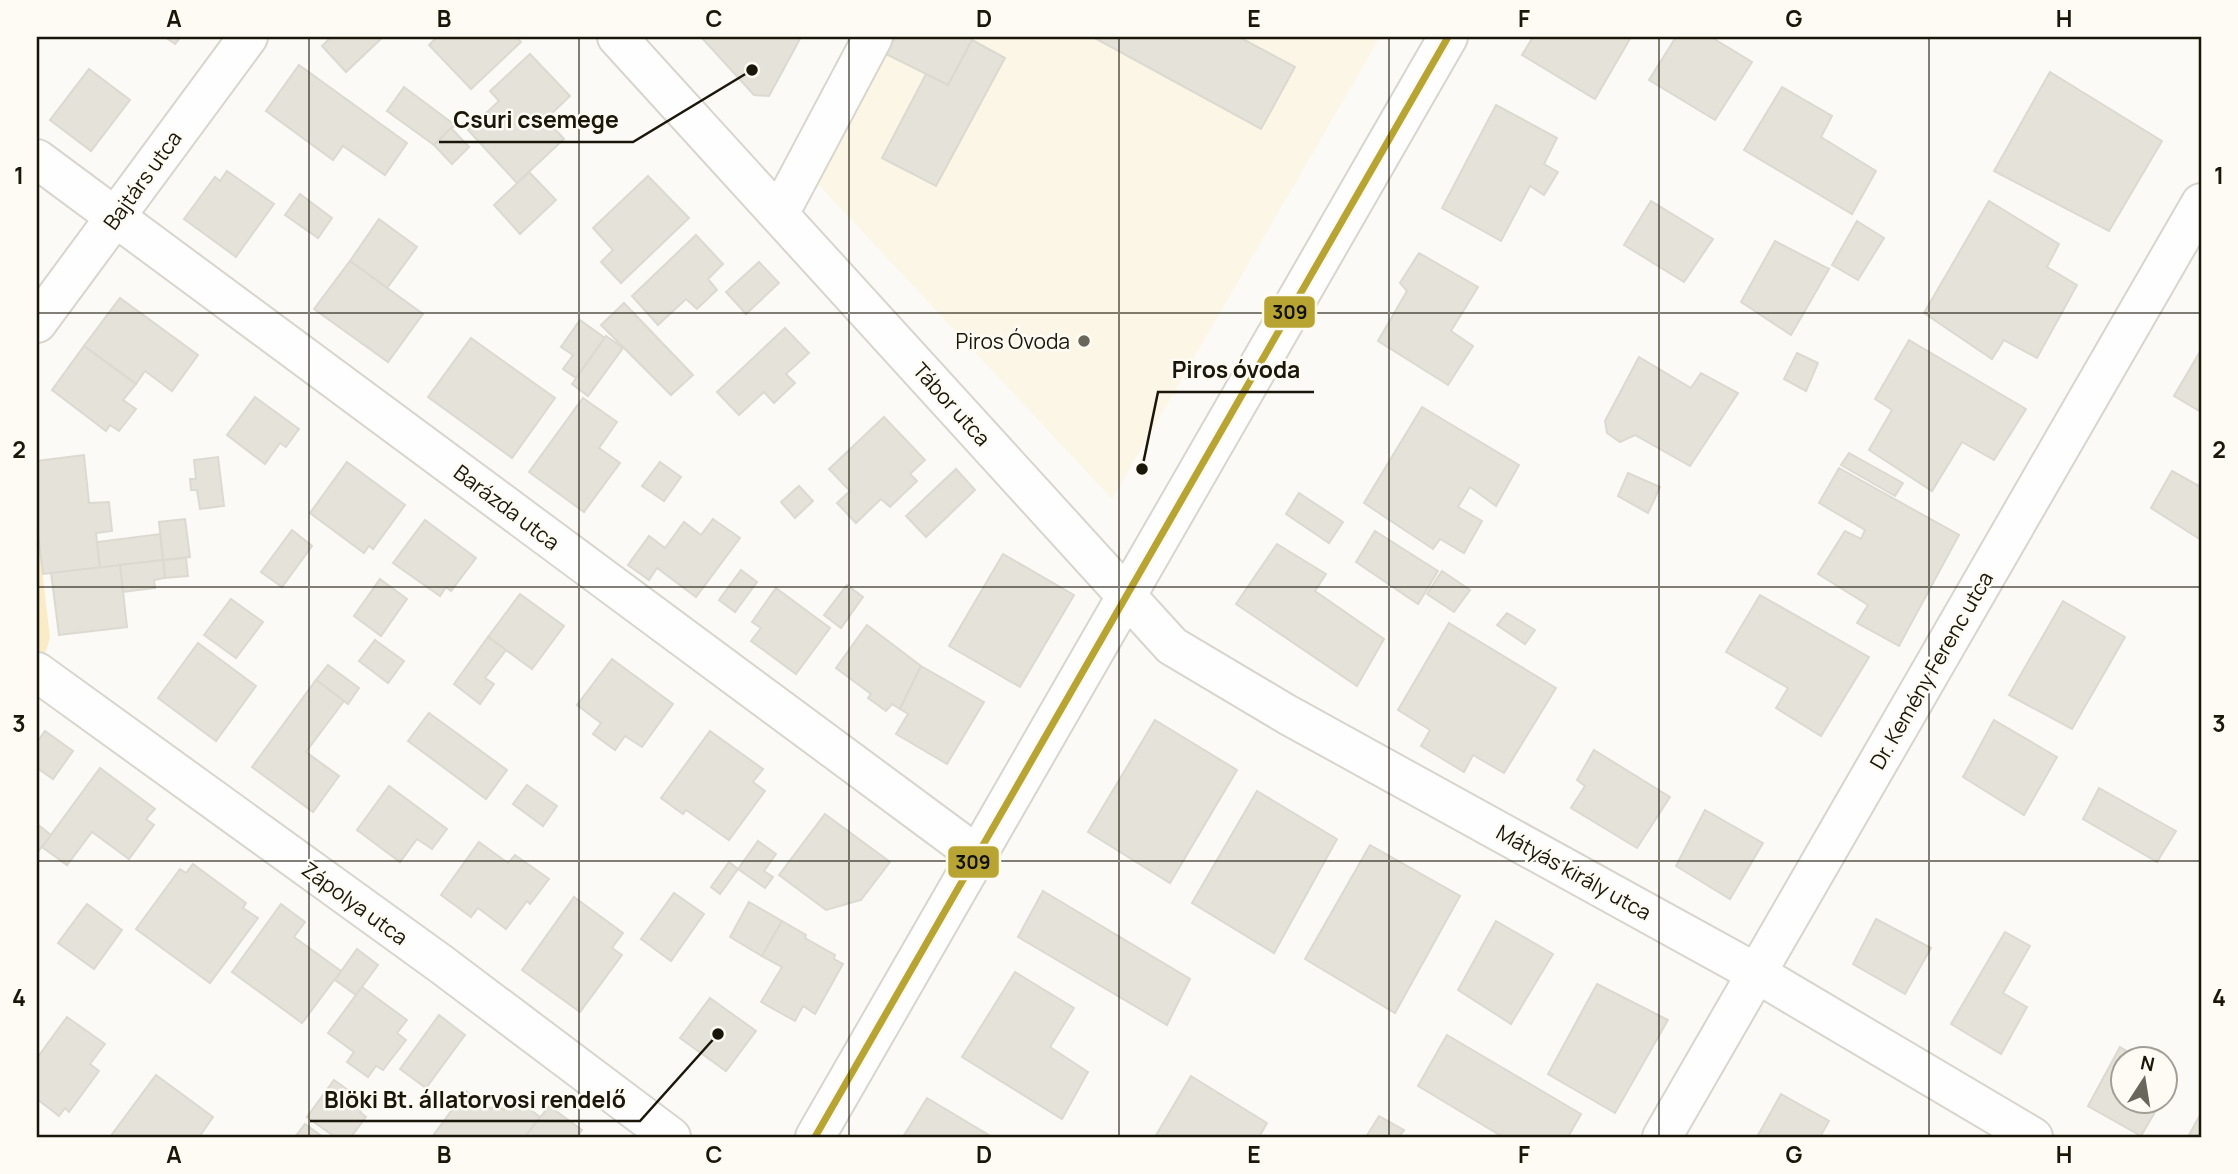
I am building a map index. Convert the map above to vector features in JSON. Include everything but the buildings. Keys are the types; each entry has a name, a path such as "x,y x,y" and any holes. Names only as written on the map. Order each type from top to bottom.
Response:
{"street":[{"name":"Bajtárs utca","path":"37,323 248,37"},
{"name":"Tábor utca","path":"617,37 1126,595"},
{"path":"779,214 873,37"},
{"path":"815,1137 1448,37"},
{"name":"Barázda utca","path":"37,159 977,855"},
{"name":"Dr. Kemény Ferenc utca","path":"1662,1137 2201,202"},
{"name":"Mátyás király utca","path":"1126,595 1172,646 1196,661 1288,715 1756,973 2033,1137"},
{"name":"Zápolya utca","path":"37,672 441,964 671,1137"}],"shaded area":[{"name":"Piros Óvoda","path":"895,37 1380,37 1112,499 817,183"},
{"path":"37,525 50,638 46,651 37,659"}],"transit line":[{"name":"309","path":"815,1137 1448,37"}],"place":[{"name":"Csuri csemege","path":"752,70"},
{"name":"Piros Óvoda","path":"1084,341"},
{"name":"Piros óvoda","path":"1142,469"},
{"name":"Blöki Bt. állatorvosi rendelő","path":"718,1034"}]}
